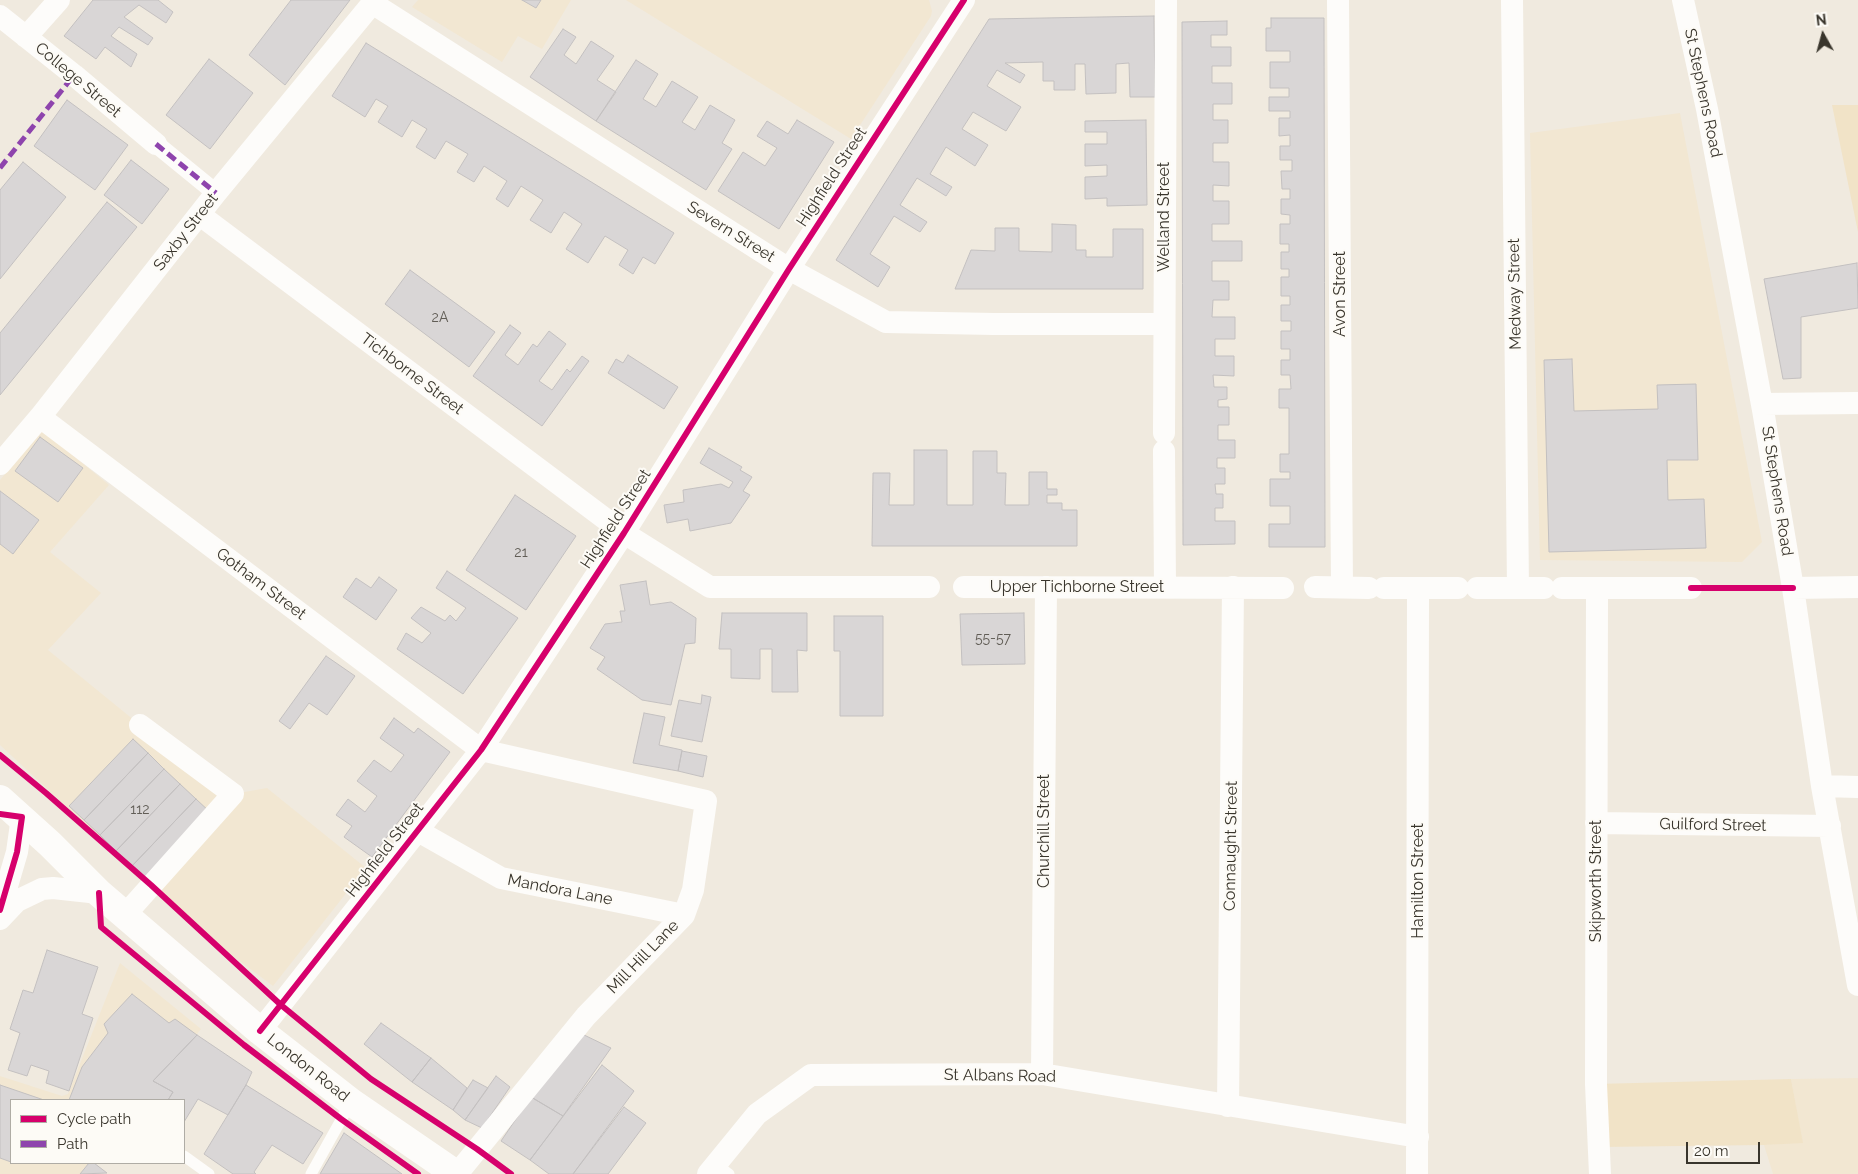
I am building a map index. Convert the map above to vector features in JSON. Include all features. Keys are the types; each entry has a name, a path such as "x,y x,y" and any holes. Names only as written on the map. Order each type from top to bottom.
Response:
{"main road":[{"name":"London Road","path":"0,799 22,817 124,916 260,1031 351,1102 457,1174"}],"street":[{"path":"26,37 59,0"},
{"name":"Highfield Street","path":"260,1031 482,750 624,533 789,269 964,0"},
{"name":"Welland Street","path":"1165,588 1166,0"},
{"name":"Avon Street","path":"1338,0 1342,588"},
{"name":"Medway Street","path":"1512,0 1518,588"},
{"name":"St Stephens Road","path":"1683,0 1707,109 1762,404 1793,588 1822,786 1858,982"},
{"name":"Severn Street","path":"373,2 789,269 886,322 1164,324"},
{"name":"Saxby Street","path":"0,464 40,417 216,194 373,2"},
{"name":"College Street","path":"0,16 156,144"},
{"path":"156,144 216,194"},
{"name":"Tichborne Street","path":"200,215 624,533"},
{"path":"1762,404 1858,404"},
{"name":"Gotham Street","path":"40,417 482,750"},
{"path":"624,533 710,587 929,587"},
{"name":"Upper Tichborne Street","path":"964,587 1283,588"},
{"name":"Churchill Street","path":"1042,1074 1046,587"},
{"name":"Connaught Street","path":"1228,1106 1233,587"},
{"path":"1315,588 1691,588"},
{"name":"Hamilton Street","path":"1417,1174 1418,588"},
{"name":"Skipworth Street","path":"1597,588 1596,1084 1600,1174"},
{"path":"1793,588 1858,588"},
{"path":"124,916 233,794 140,725"},
{"name":"Mill Hill Lane","path":"457,1174 586,1016 684,915 693,890 706,801 482,750"},
{"path":"1822,786 1858,787"},
{"path":"0,910 16,858 22,817"},
{"name":"Guilford Street","path":"1596,823 1830,826"},
{"name":"Mandora Lane","path":"418,831 501,878 684,915"},
{"path":"0,919 16,902 42,889 53,888 99,893"},
{"name":"St Albans Road","path":"718,1171 757,1114 811,1075 1042,1074 1418,1136"}],"lane":[{"path":"311,1174 351,1102"},
{"path":"185,1157 209,1174"}],"shaded area":[{"path":"418,0 571,0 542,49 518,36 502,62 412,7"},
{"path":"626,0 929,0 932,11 931,16 851,139"},
{"path":"1832,105 1858,105 1858,232"},
{"path":"1680,113 1762,542 1742,562 1540,560 1530,133"},
{"path":"42,430 109,485 50,552 101,593 48,650 140,725 233,794 267,788 366,868 273,986 205,935 0,745 0,480"},
{"path":"120,963 201,1029 189,1044 173,1092 169,1099 10,1099 10,1164 88,1164 80,1174 0,1174 0,1076 62,1096 68,1094"},
{"path":"1858,1078 1858,1174 1773,1174 1764,1145 1802,1142 1791,1079"},
{"path":"1791,1079 1803,1143 1600,1147 1596,1084"}],"building":[{"path":"93,0 158,0 173,12 166,23 139,5 124,17 153,38 148,45 119,27 111,36 137,54 131,67 105,47 96,59 64,36"},
{"path":"291,0 350,0 285,85 249,55"},
{"path":"522,0 541,0 536,8"},
{"path":"1154,16 1155,97 1130,97 1129,63 1116,64 1116,93 1086,94 1085,64 1075,64 1075,90 1054,90 1054,81 1043,81 1043,62 1005,63 1025,75 1020,83 997,70 987,86 1021,107 1006,131 973,112 962,129 988,145 975,166 946,147 930,174 952,187 946,196 917,178 900,205 927,222 920,232 894,216 870,254 890,267 878,287 836,260 989,19"},
{"path":"1271,18 1324,18 1325,547 1269,547 1269,524 1290,524 1290,506 1270,506 1270,479 1290,479 1290,472 1280,472 1280,454 1289,454 1289,408 1279,408 1279,389 1291,389 1290,375 1281,375 1281,360 1290,360 1290,349 1281,349 1281,331 1291,331 1291,321 1281,321 1281,305 1290,305 1290,296 1281,296 1281,277 1289,277 1289,269 1281,269 1281,252 1289,252 1289,244 1280,244 1280,224 1290,224 1290,215 1281,214 1281,199 1290,199 1290,189 1282,189 1281,171 1292,171 1292,160 1280,160 1280,146 1290,146 1290,135 1279,136 1279,118 1290,118 1290,111 1269,111 1269,97 1289,97 1289,88 1270,88 1270,62 1290,62 1290,51 1266,51 1266,28 1271,28"},
{"path":"1227,21 1227,35 1211,35 1211,47 1231,47 1231,66 1212,66 1212,83 1232,83 1232,104 1213,104 1213,120 1228,120 1228,143 1213,143 1213,162 1229,162 1229,186 1213,185 1213,201 1229,201 1229,224 1212,224 1212,241 1242,241 1242,261 1212,261 1212,281 1229,281 1229,300 1213,300 1212,317 1235,317 1235,339 1215,339 1215,356 1234,356 1234,376 1213,375 1214,387 1227,387 1227,399 1218,400 1218,407 1229,407 1229,425 1218,425 1218,440 1235,440 1235,458 1217,458 1217,468 1225,468 1225,484 1215,484 1216,494 1223,494 1223,508 1215,508 1215,521 1235,521 1235,544 1183,545 1182,22"},
{"path":"563,29 576,37 564,55 576,64 591,41 614,56 597,80 616,92 596,121 530,77"},
{"path":"366,43 674,233 655,264 643,257 633,274 619,265 628,250 605,236 588,263 566,249 582,224 564,212 551,233 530,220 543,200 521,186 508,207 496,199 507,181 484,166 474,182 457,172 468,154 446,141 435,159 416,147 427,129 412,120 402,137 378,122 388,106 376,99 365,117 332,96"},
{"path":"209,59 253,93 210,149 166,115"},
{"path":"636,60 658,74 643,99 656,107 672,81 698,97 682,122 695,130 710,105 735,120 722,143 732,149 706,190 596,121"},
{"path":"67,100 128,145 95,190 34,146"},
{"path":"797,120 834,142 779,229 718,191 743,152 765,166 777,148 757,136 767,121 788,134"},
{"path":"1146,120 1147,205 1107,206 1107,198 1085,199 1085,177 1107,176 1107,165 1085,166 1085,144 1107,144 1107,132 1085,132 1085,121"},
{"path":"131,160 169,189 142,224 104,195"},
{"path":"23,162 66,197 0,279 0,190"},
{"path":"107,202 137,227 0,395 0,333"},
{"path":"1052,224 1076,225 1076,250 1086,250 1086,257 1113,257 1113,229 1143,229 1143,289 955,289 971,250 995,251 995,228 1019,228 1019,251 1052,252"},
{"path":"1857,263 1858,308 1801,317 1801,378 1783,379 1764,279"},
{"path":"410,270 495,332 469,367 385,304"},
{"path":"510,325 521,333 505,355 518,365 533,344 537,347 549,331 566,344 539,381 552,390 567,369 570,372 582,356 589,361 542,426 473,376"},
{"path":"628,355 678,387 664,409 608,373 616,359 623,363"},
{"path":"1572,359 1574,411 1658,409 1657,385 1696,384 1698,460 1667,460 1668,500 1704,499 1706,548 1549,552 1544,360"},
{"path":"40,437 83,468 58,502 15,471"},
{"path":"709,448 742,467 740,470 752,477 743,491 750,495 731,523 690,531 688,519 667,523 664,505 684,502 683,490 721,484 729,488 733,482 700,463"},
{"path":"914,450 947,450 947,505 973,505 973,451 997,451 997,473 1006,473 1005,505 1029,505 1029,472 1047,472 1047,489 1057,489 1057,495 1047,495 1047,503 1062,503 1062,510 1077,510 1077,546 872,546 873,473 890,473 889,505 914,505"},
{"path":"0,491 39,520 13,554 0,544"},
{"path":"515,495 576,536 526,610 466,570"},
{"path":"447,571 518,618 463,694 397,649 406,633 422,643 431,633 411,618 421,607 445,621 450,615 456,621 466,608 436,588"},
{"path":"379,577 397,590 376,620 343,597 356,578 371,588"},
{"path":"646,581 650,605 671,602 696,618 695,643 685,644 671,705 642,700 597,669 605,657 590,648 605,624 622,622 620,611 625,611 620,585"},
{"path":"722,613 807,613 807,651 797,650 798,692 772,692 772,649 760,649 760,679 731,678 731,649 719,649"},
{"path":"1024,613 1025,664 962,665 960,614"},
{"path":"834,616 883,616 883,716 840,716 840,651 834,651"},
{"path":"326,656 355,676 327,715 309,703 290,729 279,721"},
{"path":"702,695 711,697 702,742 671,736 679,700 701,704"},
{"path":"644,713 665,717 659,745 682,750 678,771 633,763"},
{"path":"394,718 414,733 418,728 450,752 372,857 344,837 352,826 336,815 348,799 365,812 377,796 357,781 374,760 391,772 404,755 380,738"},
{"path":"133,739 148,753 84,820 69,806"},
{"path":"682,751 707,756 703,777 678,771"},
{"path":"148,753 164,769 100,835 84,820"},
{"path":"164,769 180,784 116,851 100,835"},
{"path":"180,784 196,799 132,866 116,851"},
{"path":"196,799 211,813 147,880 132,866"},
{"path":"47,950 98,967 82,1014 93,1018 69,1091 46,1083 49,1071 31,1065 27,1076 8,1070 20,1033 10,1029 23,990 33,993"},
{"path":"132,994 169,1023 175,1019 197,1035 153,1081 173,1092 169,1099 69,1099 82,1067 108,1033 104,1024"},
{"path":"381,1023 431,1058 412,1082 364,1044"},
{"path":"580,1033 611,1048 563,1116 531,1097"},
{"path":"197,1035 252,1072 228,1115 198,1099 185,1120 185,1099 169,1099 173,1092 153,1081"},
{"path":"431,1058 467,1088 453,1110 412,1082"},
{"path":"602,1065 634,1091 573,1174 549,1174 530,1160"},
{"path":"496,1076 510,1087 482,1128 465,1120"},
{"path":"473,1080 488,1088 465,1120 453,1110"},
{"path":"0,1085 41,1099 10,1099 10,1162 0,1158"},
{"path":"246,1085 323,1133 303,1164 272,1145 254,1172 256,1174 233,1174 204,1154"},
{"path":"531,1097 563,1116 530,1160 501,1141"},
{"path":"624,1107 646,1123 608,1174 573,1174"},
{"path":"344,1133 402,1174 320,1174"},
{"path":"88,1164 95,1164 107,1173 80,1174"}],"marked path":[{"path":"0,168 74,75"},
{"path":"156,144 216,193"}],"cycle path":[{"path":"260,1031 481,750 624,533 789,269 964,0"},
{"path":"1691,588 1793,588"},
{"path":"0,755 151,885 281,1005 371,1079 477,1149 511,1174"},
{"path":"0,814 22,817 17,852 0,910"},
{"path":"99,893 101,927 244,1045 341,1119 418,1174"}]}
